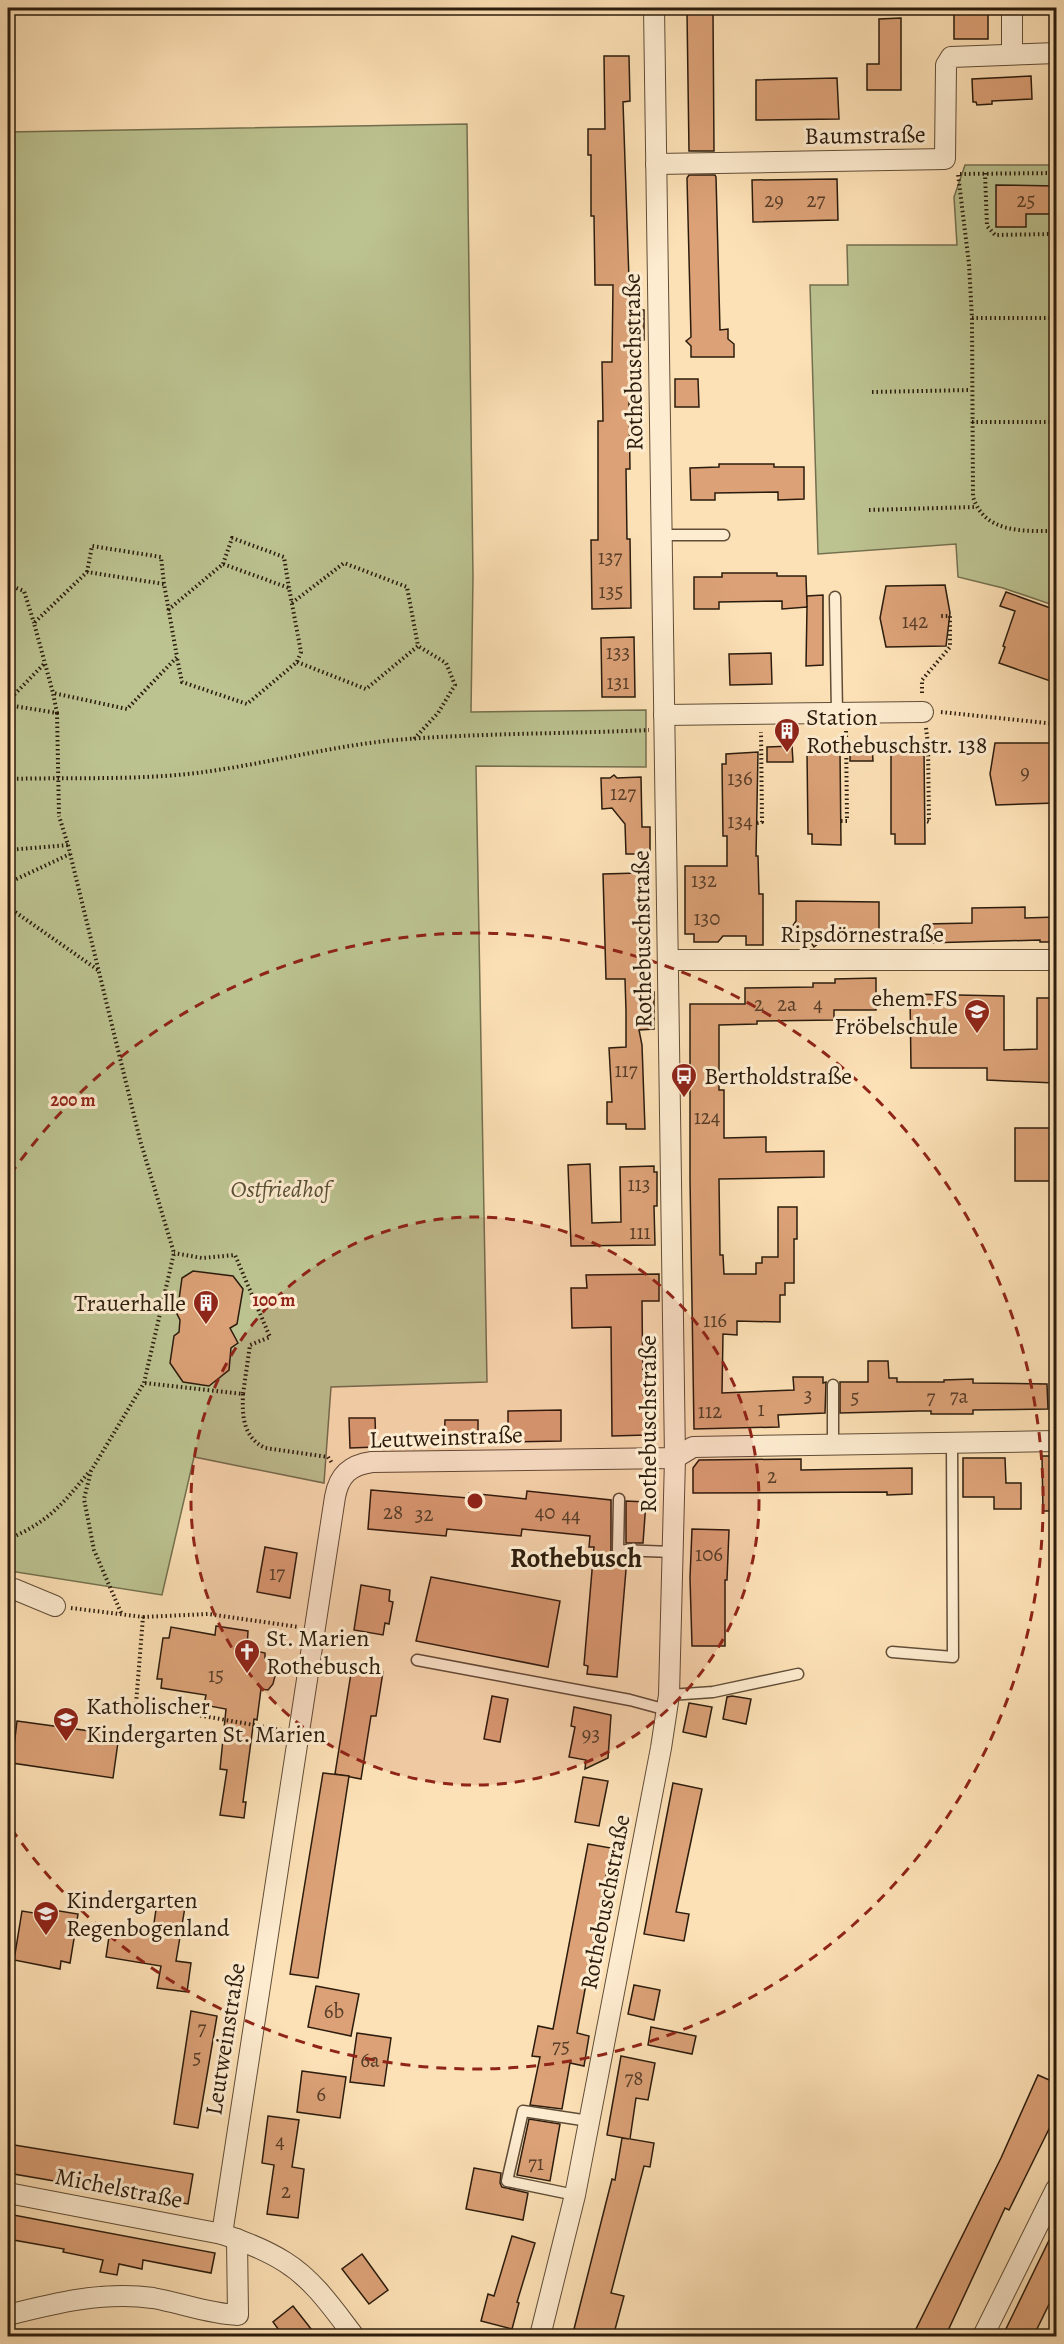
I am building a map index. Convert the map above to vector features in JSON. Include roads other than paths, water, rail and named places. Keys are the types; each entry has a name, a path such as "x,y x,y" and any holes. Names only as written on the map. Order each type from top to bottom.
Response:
{"street":[{"name":"Rothebuschstraße","path":"540,2337 575,2195 668,1702 675,1458 654,8"},
{"path":"1012,8 1012,54"},
{"name":"Baumstraße","path":"656,164 945,159 946,65 949,59 955,55 1056,53"},
{"path":"664,722 761,714 923,712"},
{"name":"Ripsdörnestraße","path":"668,960 1056,960"},
{"path":"675,1458 693,1447 1056,1441"},
{"name":"Leutweinstraße","path":"8,2315 85,2298 126,2295 186,2304 222,2314 238,2315 229,2236 297,1734 335,1497 342,1476 356,1466 372,1462 675,1458"},
{"path":"8,1592 14,1588 55,1606"},
{"path":"983,2337 1056,2189"},
{"name":"Michelstraße","path":"8,2193 229,2236 270,2254 294,2268 324,2297 354,2337"}],"lane":[{"path":"661,535 724,535"},
{"path":"835,597 841,713"},
{"path":"833,1385 833,1445"},
{"path":"892,1652 953,1657 952,1443"},
{"path":"619,1499 618,1550 673,1552"},
{"path":"417,1660 630,1700 668,1702 798,1674"},
{"path":"575,2195 507,2181 524,2110 589,2121"}],"place":[{"name":"Station Rothebuschstr. 138","path":"787,754"},
{"name":"ehem.FS Fröbelschule","path":"977,1035"},
{"name":"Bertholdstraße","path":"684,1099"},
{"name":"Trauerhalle","path":"206,1326"},
{"name":"St. Marien Rothebusch","path":"247,1675"},
{"name":"Katholischer Kindergarten St. Marien","path":"66,1743"},
{"name":"Kindergarten Regenbogenland","path":"46,1937"}],"district":[{"name":"Rothebusch","path":"576,1558"}],"park label":[{"name":"Ostfriedhof","path":"280,1189"}]}
